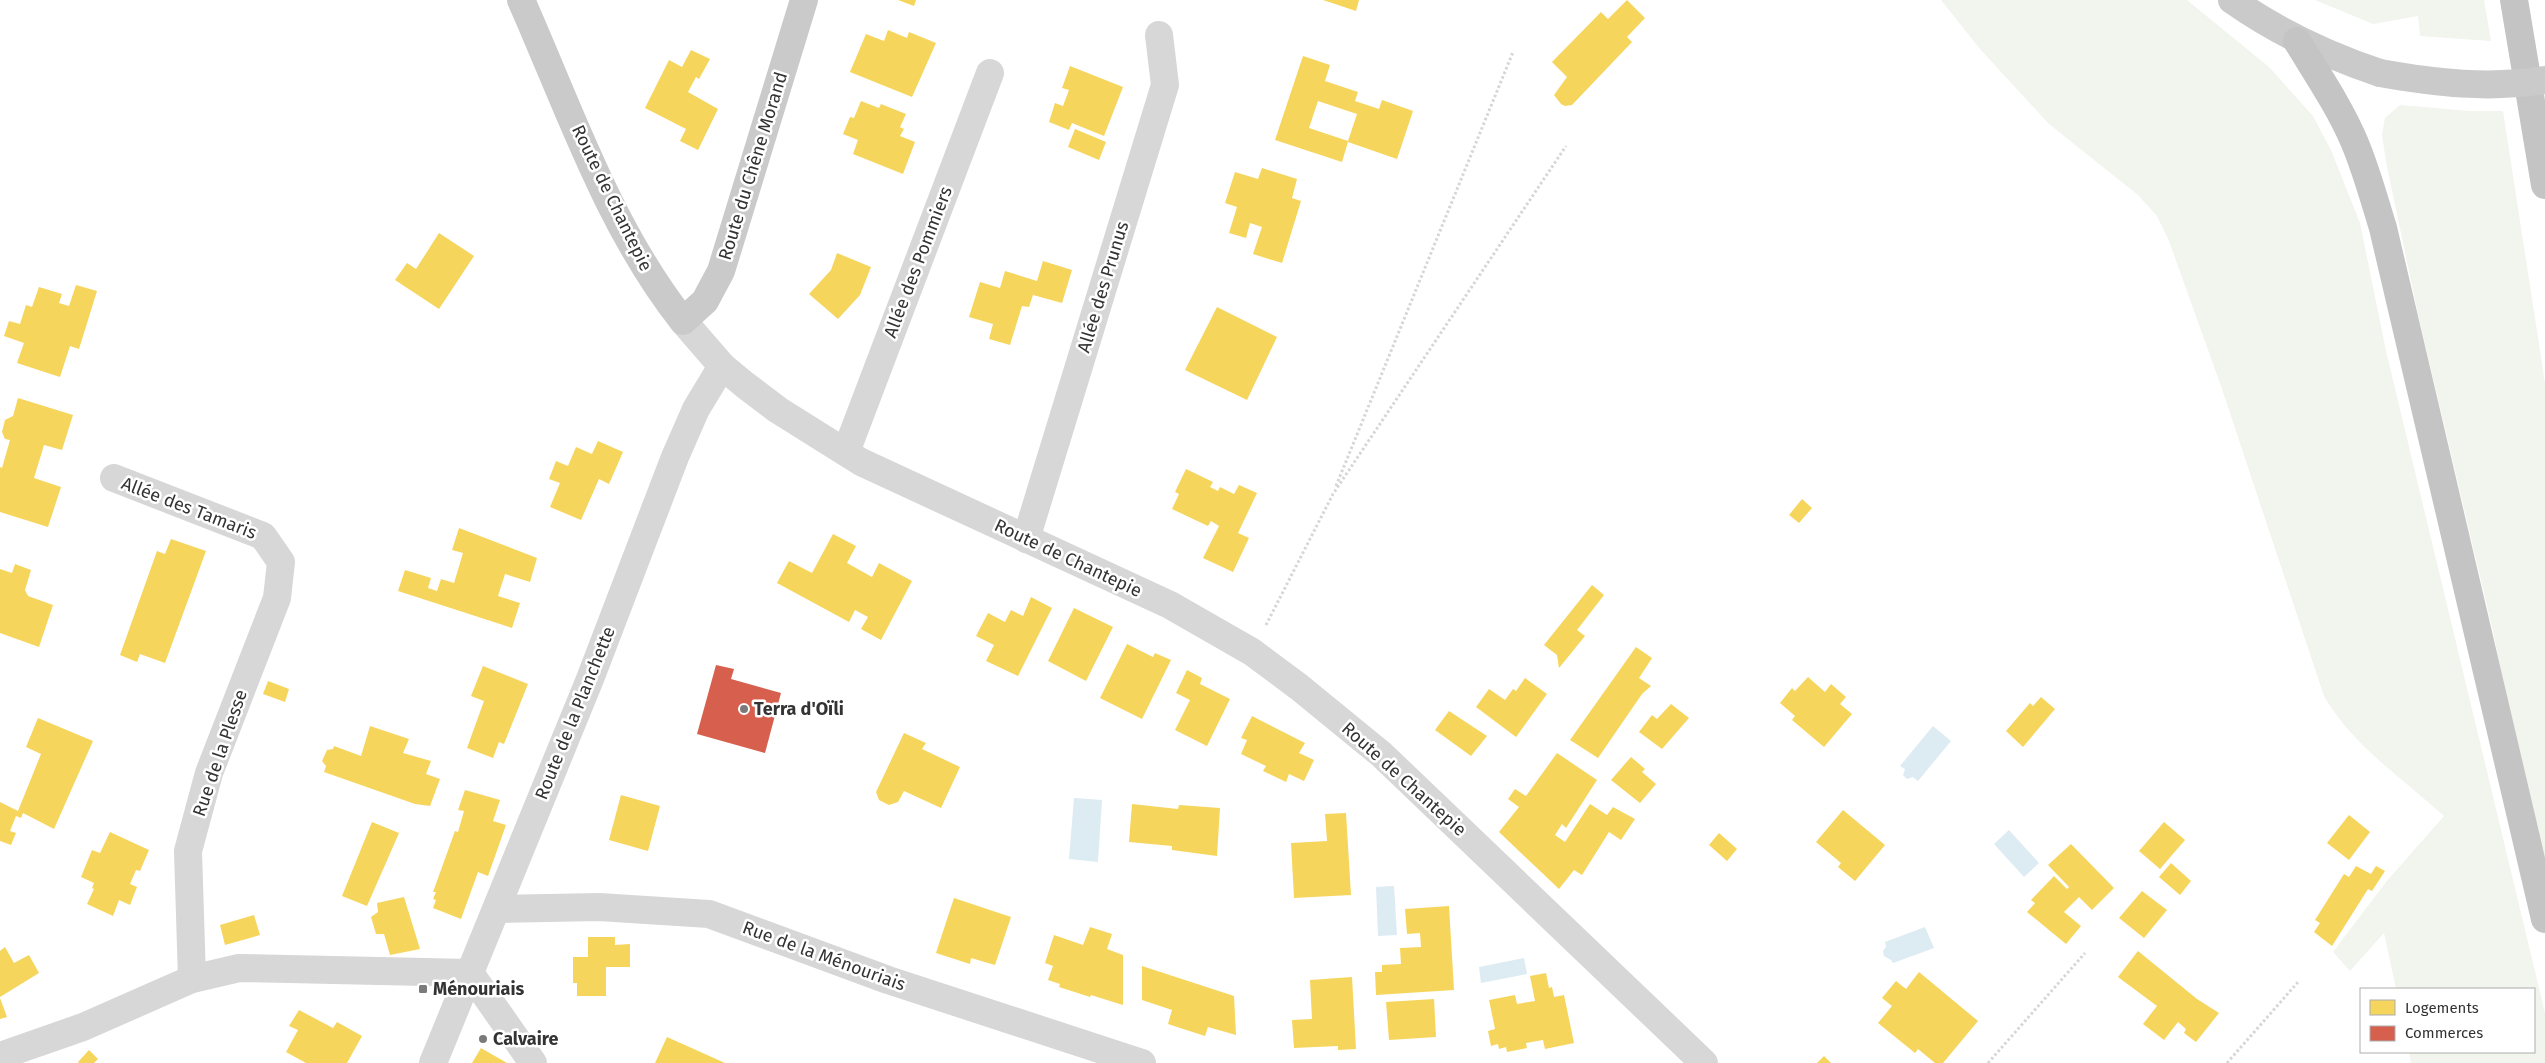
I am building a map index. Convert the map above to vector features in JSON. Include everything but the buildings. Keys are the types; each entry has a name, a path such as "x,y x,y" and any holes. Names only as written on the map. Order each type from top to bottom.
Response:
{"highway":[{"path":"2514,0 2545,185"},
{"path":"2297,41 2337,108 2353,140 2367,174 2380,219 2545,919"}],"main road":[{"name":"Route de Chantepie","path":"521,0 618,219 642,265 683,321"},
{"name":"Route du Chêne Morand","path":"683,321 705,301 721,271 804,0"},
{"path":"2232,0 2260,20 2297,41 2339,60 2380,73 2429,82 2476,85 2545,80"}],"street":[{"name":"Allée des Prunus","path":"1026,538 1164,85 1159,34"},
{"name":"Allée des Pommiers","path":"846,452 990,73"},
{"name":"Route de Chantepie","path":"683,321 722,366 778,410 846,452 899,481 1170,605 1252,652 1299,687 1381,754 1704,1063"},
{"name":"Route de la Planchette","path":"433,1063 540,802 678,448 696,409 722,366"},
{"name":"Allée des Tamaris","path":"114,478 263,536 281,562"},
{"name":"Rue de la Plesse","path":"192,979 188,851 209,774 277,598 281,562"},
{"name":"Rue de la Ménouriais","path":"497,909 599,907 709,914 888,980 1142,1063"},
{"path":"0,1056 83,1027 192,979 239,968 470,973 533,1063"}],"path":[{"path":"1252,652 1333,494 1513,52"},
{"path":"1333,494 1566,146"},
{"path":"1988,1063 2085,953"},
{"path":"2227,1063 2299,981"}],"shaded area":[{"path":"1941,0 2187,0 2269,67 2313,116 2331,150 2360,223 2386,351 2545,1013 2545,1063 2411,1063 2409,1053 2535,1053 2535,988 2396,988 2384,933 2350,971 2333,952 2386,882 2444,816 2363,745 2335,714 2324,696 2221,386 2169,241 2157,216 2138,195 2049,124 1980,49"},
{"path":"2315,0 2484,0 2491,41 2420,36 2418,16 2373,24"},
{"path":"2400,105 2469,111 2503,111 2545,383 2545,875 2492,627 2418,314 2386,162 2382,134 2385,118"},
{"path":"1933,726 1951,741 1918,781 1913,777 1907,779 1903,775 1905,769 1900,766"},
{"path":"1074,798 1102,800 1098,862 1069,859"},
{"path":"2009,830 2039,863 2024,877 1994,844"},
{"path":"1394,886 1397,935 1378,936 1376,887"},
{"path":"1925,927 1934,948 1893,963 1884,956 1885,942"},
{"path":"1524,958 1527,974 1481,983 1479,967"}],"place":[{"name":"Terra d'Oïli","path":"744,709"},
{"name":"Ménouriais","path":"423,989"},
{"name":"Calvaire","path":"483,1039"}]}
